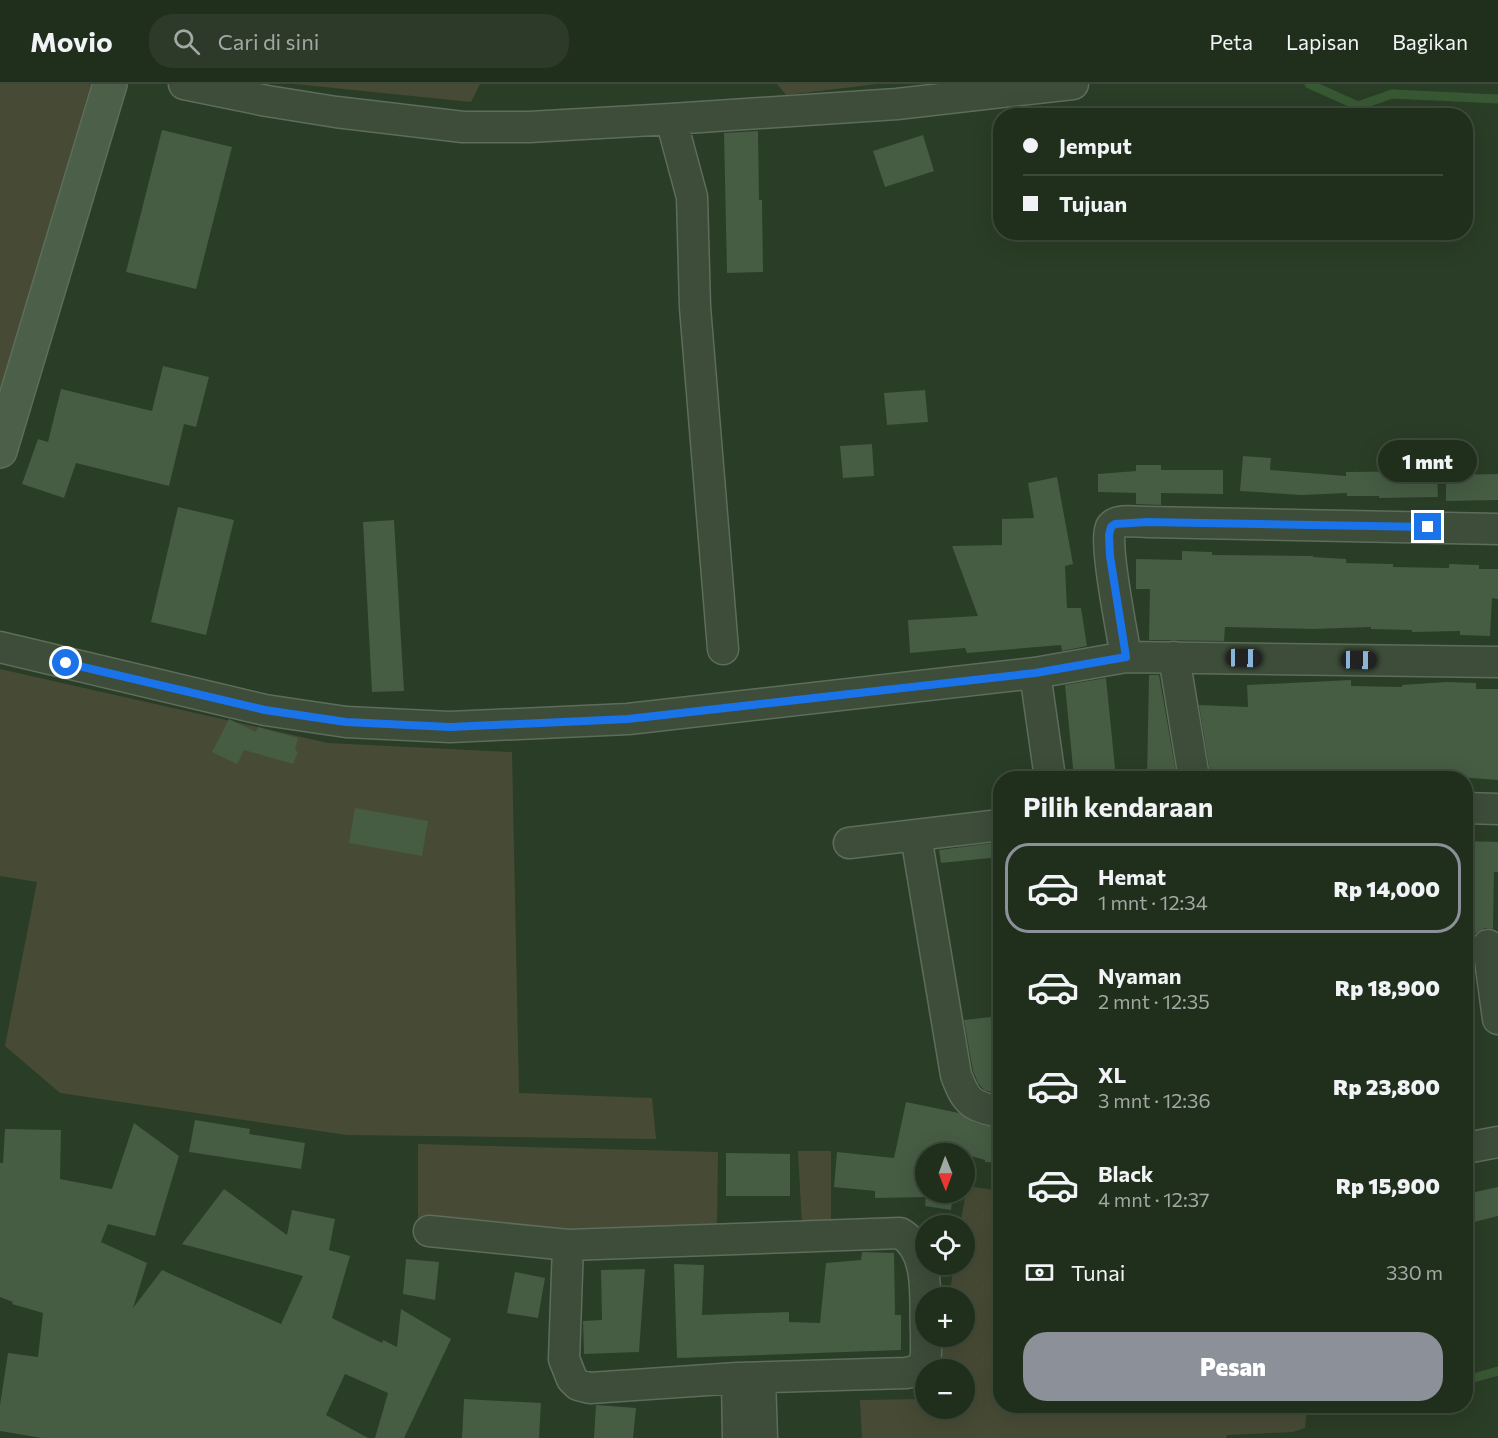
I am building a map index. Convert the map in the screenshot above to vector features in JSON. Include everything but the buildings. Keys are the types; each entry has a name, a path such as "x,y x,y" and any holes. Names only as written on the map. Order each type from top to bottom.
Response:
{"street":[{"path":"0,451 110,84"},
{"path":"184,84 325,111 463,127 529,127 897,104 1073,84"},
{"path":"671,119 692,197 695,307 723,649"},
{"path":"1126,657 1110,556 1109,535 1111,527 1115,524 1158,522 1498,529"},
{"path":"0,647 265,710 346,722 450,727 628,719 1035,673 1126,657 1498,662"},
{"path":"1174,657 1193,771"},
{"path":"1035,673 1049,771"},
{"path":"1473,808 1498,809"},
{"path":"849,843 993,826"},
{"path":"916,836 956,1075 964,1097 983,1109 993,1111"},
{"path":"1484,945 1498,1018"},
{"path":"1473,1147 1498,1142"},
{"path":"429,1231 568,1245 900,1233 910,1239 916,1248 923,1271 924,1287"},
{"path":"568,1245 564,1359 568,1372 578,1385 590,1388 748,1378 897,1374 917,1371 924,1364 926,1347"},
{"path":"738,1438 748,1378"},
{"path":"748,1378 762,1438"}],"green space":[{"path":"0,84 91,84 0,397"},
{"path":"295,84 480,84 471,102"},
{"path":"777,84 877,84 786,95"},
{"path":"0,669 328,743 512,752 519,1093 652,1098 656,1139 347,1135 60,1093 5,1046 37,882 0,876"},
{"path":"418,1144 718,1152 717,1226 571,1230 418,1219"},
{"path":"798,1151 831,1151 831,1225 802,1226"},
{"path":"975,1187 993,1190 993,1413 1306,1413 1305,1428 1293,1432 1227,1435 1226,1438 862,1438 860,1400 915,1399 915,1419 975,1419 975,1359 939,1359 940,1347 975,1347 975,1287 951,1287 952,1275 975,1275 975,1215 962,1215 964,1203 975,1203"}],"waterway":[{"path":"1309,84 1358,106 1392,94 1498,99"},
{"path":"1473,1378 1498,1371"}],"route":[{"path":"66,663 265,710 346,722 450,727 628,719 1035,673 1126,657 1110,556 1109,535 1111,527 1123,522 1428,527"}]}
